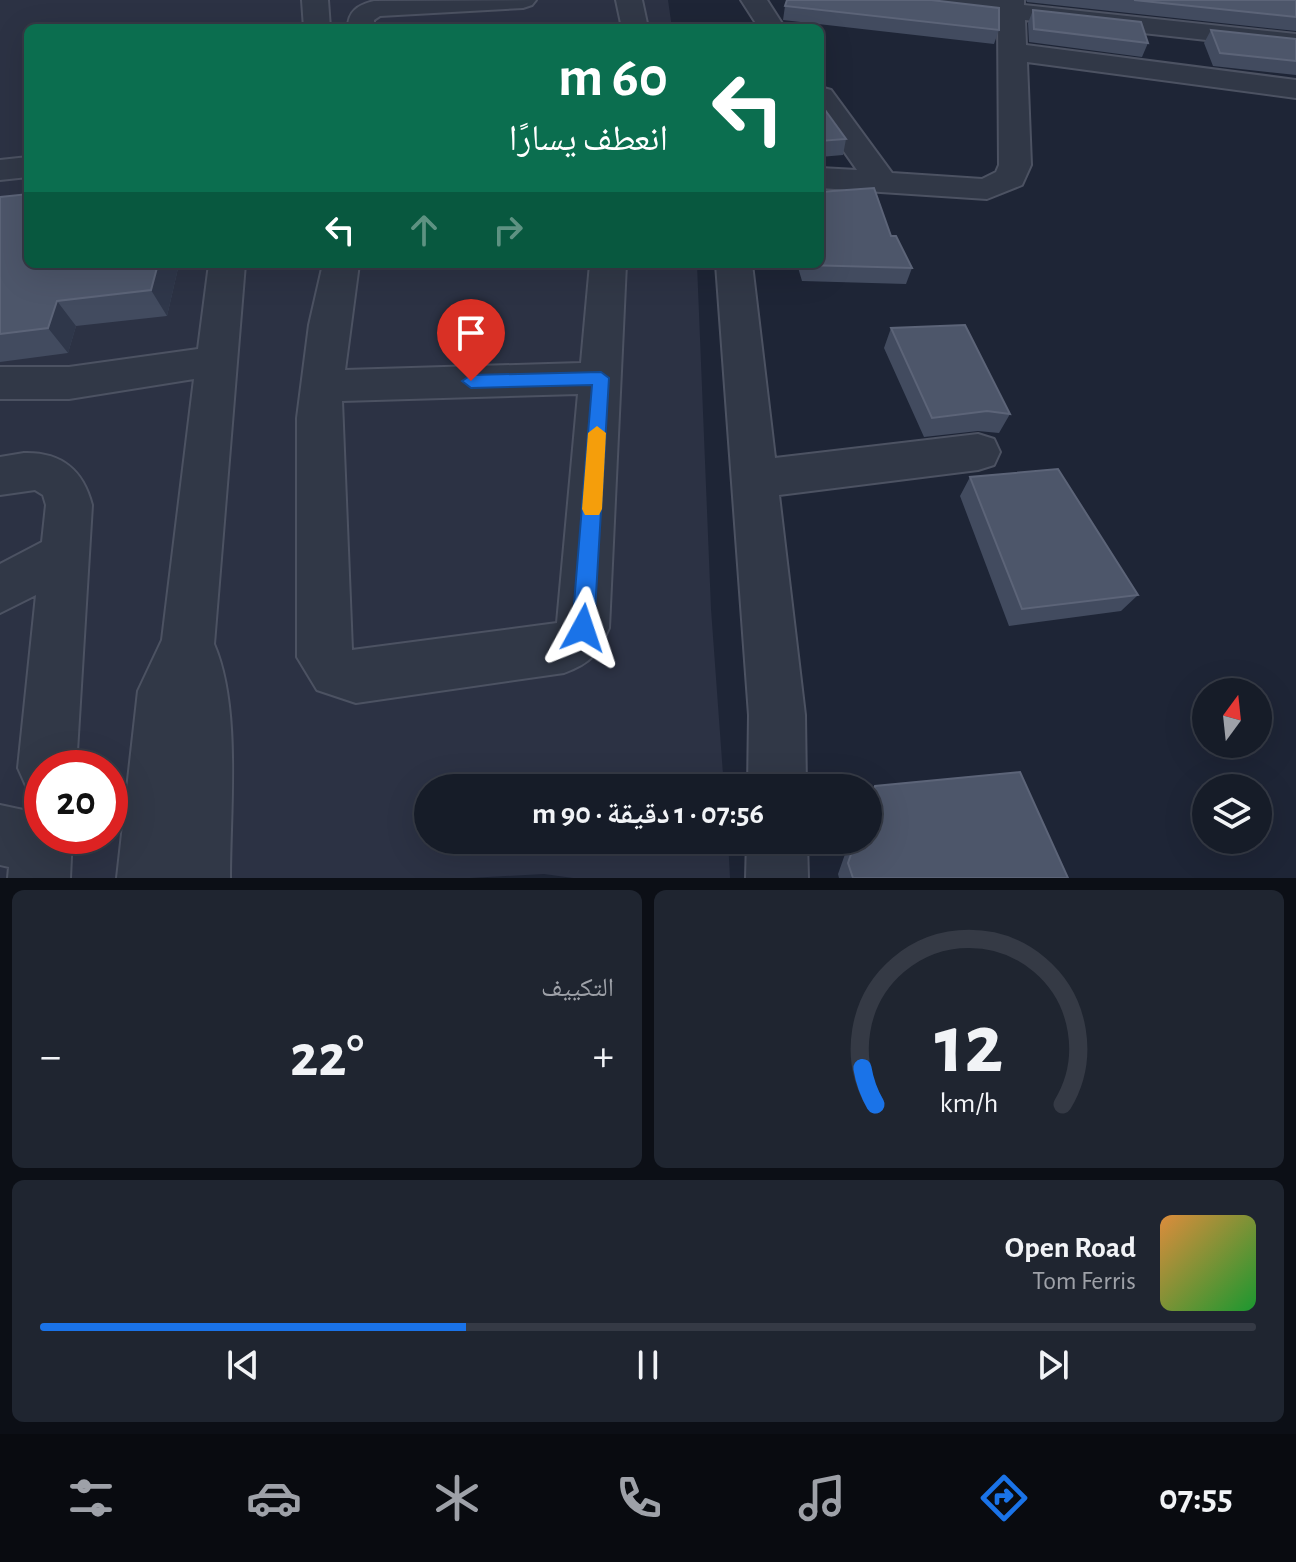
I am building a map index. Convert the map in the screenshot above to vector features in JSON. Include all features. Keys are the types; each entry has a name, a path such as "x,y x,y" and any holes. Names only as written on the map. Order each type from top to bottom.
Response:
{"street":[{"path":"315,0 317,24"},
{"path":"361,24 361,17 374,9 523,0"},
{"path":"629,0 634,24"},
{"path":"754,0 769,24"},
{"path":"909,0 1012,5 1296,42"},
{"path":"824,178 987,189 1010,178 1015,165 1012,5"},
{"path":"1013,52 1296,89"},
{"path":"824,102 882,182"},
{"path":"0,170 24,167"},
{"path":"148,878 165,691 173,669 187,647 227,268"},
{"path":"340,268 329,325 319,418 324,657 336,672 356,677 564,648 576,640 583,628 585,615 608,268"},
{"path":"734,268 777,715 777,774"},
{"path":"0,383 69,383 217,361"},
{"path":"322,386 601,378"},
{"path":"756,479 978,452"},
{"path":"0,476 31,471 53,475 66,487 69,505 49,750"},
{"path":"0,590 65,554"},
{"path":"187,647 198,671 203,700 199,878"},
{"path":"777,854 777,878"}],"shaded area":[{"path":"0,0 668,0 671,24 24,24 24,268 697,268 711,609 723,774 414,774 414,854 729,854 730,878 573,878 544,874 470,878 0,878"}],"building":[{"path":"787,0 931,0 999,8 999,30 785,6"},
{"path":"1134,0 1296,0 1296,17"},
{"path":"1033,10 1141,22 1148,43 1034,29"},
{"path":"1211,30 1296,39 1296,61 1220,53"},
{"path":"824,109 846,139 824,141"},
{"path":"874,188 891,236 896,236 912,268 824,266 824,192"},
{"path":"24,194 24,268 157,268 151,290 57,301 48,328 0,334 0,197"},
{"path":"965,325 1010,414 987,411 932,418 891,328"},
{"path":"1058,469 1138,595 1022,609 970,477"},
{"path":"1020,772 1068,878 853,878 848,863 851,854 882,854 882,785"}],"slow traffic":[{"path":"592,509 597,433"}],"route":[{"path":"471,381 601,378 583,628"}]}
